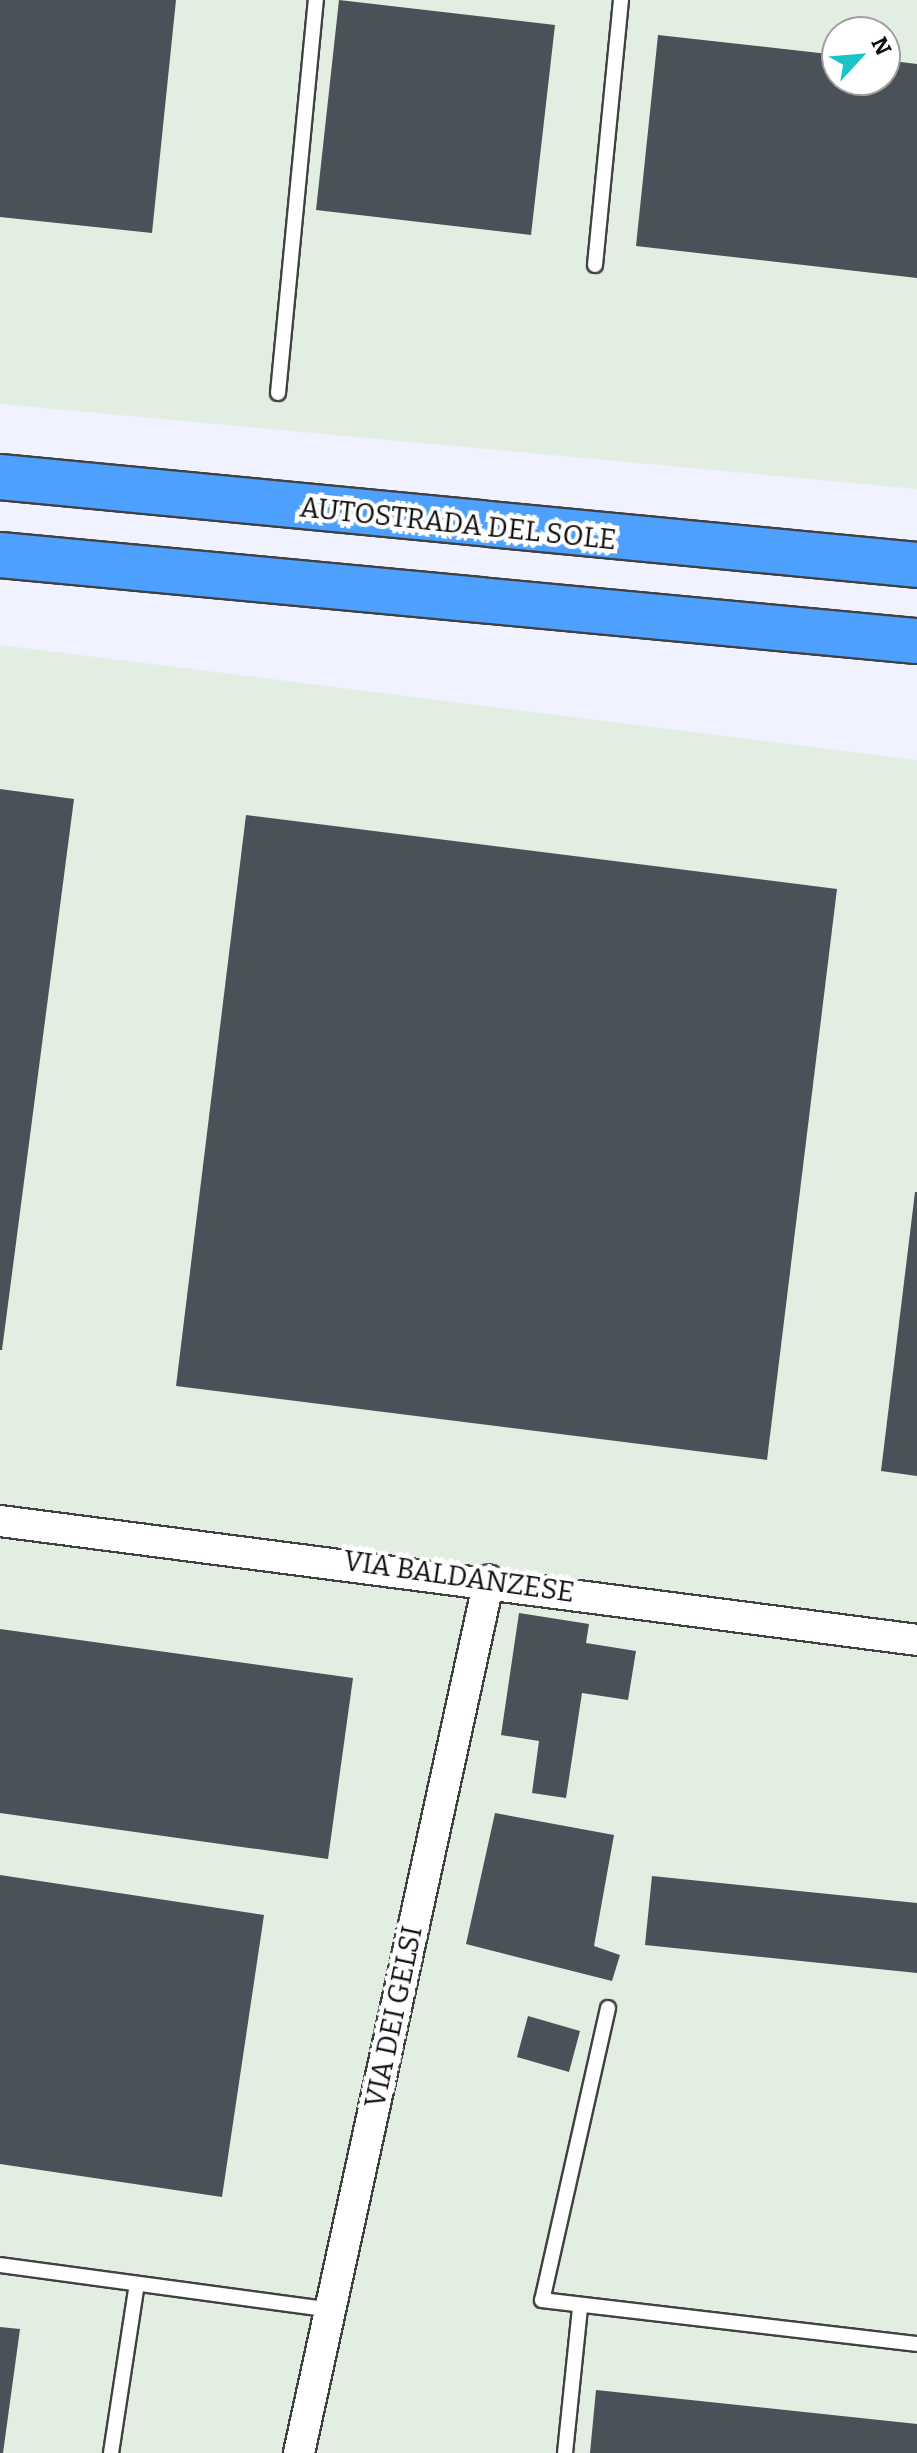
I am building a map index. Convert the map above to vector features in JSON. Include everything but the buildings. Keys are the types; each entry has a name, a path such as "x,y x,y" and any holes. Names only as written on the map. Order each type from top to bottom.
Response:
{"highway":[{"name":"AUTOSTRADA DEL SOLE","path":"0,477 917,565"},
{"path":"0,555 917,641"}],"street":[{"name":"VIA BALDANZESE","path":"0,1521 489,1580 917,1640"},
{"name":"VIA DEI GELSI","path":"299,2453 489,1580"}],"lane":[{"path":"278,393 316,0"},
{"path":"595,265 621,0"},
{"path":"608,2008 542,2300 580,2307 917,2344"},
{"path":"0,2265 331,2310"},
{"path":"111,2453 137,2284"},
{"path":"565,2453 580,2307"}],"shaded area":[{"path":"0,0 917,0 917,489 0,404"},
{"path":"0,645 917,760 917,2453 0,2453"}]}
